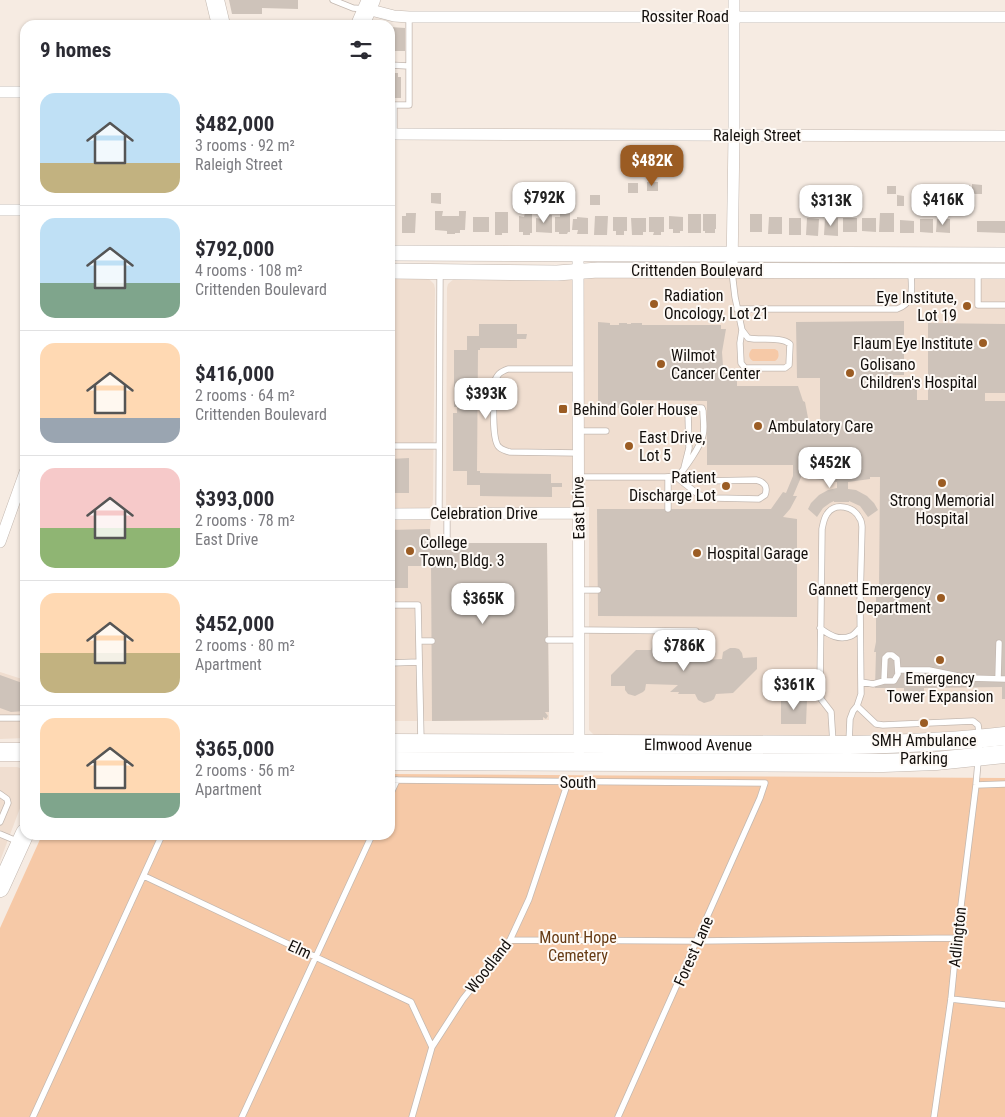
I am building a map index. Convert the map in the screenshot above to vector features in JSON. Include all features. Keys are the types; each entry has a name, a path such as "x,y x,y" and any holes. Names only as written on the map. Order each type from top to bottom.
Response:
{"main road":[{"path":"215,0 220,20"},
{"name":"Elmwood Avenue","path":"395,743 841,745 911,744 1005,736"},
{"path":"0,752 20,752"},
{"name":"Elmwood Avenue","path":"395,761 841,763 909,762 1005,754"},
{"path":"0,888 22,840"}],"street":[{"path":"732,270 734,0"},
{"name":"Rossiter Road","path":"366,11 409,17 1005,17"},
{"path":"0,92 20,92"},
{"name":"Raleigh Street","path":"395,134 1005,136"},
{"path":"0,210 20,210"},
{"name":"Crittenden Boulevard","path":"395,253 1005,255"},
{"path":"440,253 440,272"},
{"name":"East Drive","path":"578,254 579,762"},
{"name":"Crittenden Boulevard","path":"395,271 557,273 598,270 1005,271"},
{"path":"0,542 20,486"},
{"name":"Celebration Drive","path":"395,514 579,513"}],"lane":[{"path":"333,0 366,11"},
{"path":"395,105 409,105 409,17"},
{"path":"395,65 408,66"},
{"path":"737,309 898,309 904,307 909,302 911,295 911,271 907,255"},
{"path":"978,255 978,305 1005,306"},
{"path":"732,270 742,330 740,343 741,363 744,368 785,368 789,365 790,344 786,340 755,340 748,338 742,330"},
{"path":"440,272 439,446 443,514 447,543"},
{"path":"578,369 508,369 500,372 494,383 494,436 498,447 510,452 578,452"},
{"path":"677,476 684,468 700,443 703,435 704,411 702,408 690,408 688,412 689,448 684,468"},
{"path":"662,412 688,412"},
{"path":"578,431 606,431"},
{"path":"395,446 439,446"},
{"path":"578,477 677,476 702,481 756,480 762,482 767,490 765,495 759,499 715,498 699,495 677,476"},
{"path":"668,477 668,509"},
{"path":"841,763 841,745 831,712 821,699 820,688 822,529 826,516 836,507 854,510 860,519 862,527 861,694 841,745 841,763"},
{"path":"579,590 598,590"},
{"path":"395,605 418,605 420,743"},
{"path":"820,628 830,636 841,638 852,636 860,628"},
{"path":"548,640 579,635 696,631 696,645"},
{"path":"419,641 432,641"},
{"path":"898,670 929,670 968,678 1002,679 998,643"},
{"path":"861,682 873,684 894,681 898,670 897,660 892,655 888,655 885,658 884,682"},
{"path":"395,662 419,662"},
{"path":"857,706 876,724 883,726 973,720 978,725 980,739"},
{"path":"0,718 20,718"},
{"name":"Adlington","path":"934,1117 951,999 980,739"},
{"path":"395,784 397,780"},
{"name":"South","path":"397,780 765,783"},
{"name":"Woodland","path":"412,1117 432,1047 462,999 510,940 529,899 568,782"},
{"name":"Forest Lane","path":"618,1117 765,783"},
{"path":"976,785 1005,784"},
{"path":"0,794 8,799 8,803 0,822"},
{"path":"0,834 20,837"},
{"path":"33,1117 160,840"},
{"path":"242,1117 370,840"},
{"name":"Elm","path":"144,876 411,1002 432,1047"},
{"path":"510,940 697,941 957,938"},
{"path":"951,999 1005,1005"}],"shaded area":[{"path":"395,277 424,277 434,284 435,289 431,543 547,543 549,720 395,721"},
{"path":"459,277 1005,278 1005,729 923,738 594,735 589,730 589,507 446,508 447,288 448,284"},
{"path":"0,672 20,678 20,738 0,739"},
{"path":"0,767 17,767 20,768 20,808 0,861"}],"green space":[{"path":"752,349 775,349 778,351 778,357 775,361 753,361 749,355"},
{"name":"Mount Hope Cemetery","path":"395,774 1005,778 1005,1117 0,1117 0,928 40,840 395,840"}],"building":[{"path":"229,0 298,0 298,9 262,8 262,14 232,14"},
{"path":"395,27 405,28 405,51 395,51"},
{"path":"395,73 398,73 398,77 401,77 401,98 395,98"},
{"path":"647,182 658,182 658,191 647,191"},
{"path":"534,183 544,183 544,192 534,192"},
{"path":"628,183 638,183 638,193 628,193"},
{"path":"972,184 982,185 982,194 972,194"},
{"path":"960,185 970,185 970,194 960,194"},
{"path":"887,186 896,186 896,194 887,194"},
{"path":"431,193 441,193 441,204 431,203"},
{"path":"533,195 543,195 544,204 533,204"},
{"path":"552,195 563,195 562,204 552,204"},
{"path":"590,195 600,195 600,205 590,205"},
{"path":"804,195 816,196 816,206 803,206"},
{"path":"897,195 904,196 904,206 897,206"},
{"path":"934,196 944,196 944,208 934,208"},
{"path":"435,211 443,211 442,216 459,216 459,211 466,211 465,230 460,230 460,233 447,234 447,231 435,230"},
{"path":"560,211 570,211 570,232 567,234 555,232 555,217 560,217"},
{"path":"495,212 508,212 508,233 495,235"},
{"path":"406,213 416,213 415,233 402,233 402,216 406,216"},
{"path":"525,213 532,213 532,233 530,235 523,235 523,232 519,232 519,216 524,217"},
{"path":"880,213 894,213 894,232 879,232"},
{"path":"688,214 701,214 701,233 688,233"},
{"path":"703,214 716,214 715,233 705,233 703,231"},
{"path":"750,214 762,214 762,232 750,232"},
{"path":"542,215 552,215 552,233 536,232 536,218 542,219"},
{"path":"595,216 608,216 607,235 594,235"},
{"path":"669,216 683,217 683,231 673,233 673,229 669,229"},
{"path":"473,217 489,217 489,232 473,232"},
{"path":"577,217 588,218 588,234 577,234 578,230 572,230 573,219 577,219"},
{"path":"613,217 627,217 627,231 624,231 624,235 616,235 616,231 613,231"},
{"path":"649,217 664,217 664,232 661,232 661,235 653,235 654,232 649,232"},
{"path":"769,217 782,217 782,234 768,234"},
{"path":"631,218 646,218 646,232 643,232 643,235 632,235"},
{"path":"789,218 801,218 801,235 789,235"},
{"path":"807,218 819,219 818,236 806,235"},
{"path":"825,218 838,218 838,236 824,235"},
{"path":"843,218 857,218 857,232 843,232"},
{"path":"862,218 876,218 876,232 862,231"},
{"path":"920,219 933,219 933,233 920,232"},
{"path":"937,219 950,219 950,233 936,232"},
{"path":"900,220 914,221 914,233 900,233"},
{"path":"977,221 1005,221 1005,233 977,232"},
{"path":"904,321 904,375 877,375 877,384 887,384 887,389 917,389 917,400 928,400 928,323 1005,324 1005,393 985,393 985,401 1005,401 1005,699 1002,699 1002,687 924,688 924,699 904,699 904,688 875,688 876,652 874,652 876,642 876,590 879,590 880,477 870,477 870,479 848,482 848,489 856,490 867,496 878,510 868,517 860,506 849,501 834,501 823,508 817,517 808,509 811,503 819,495 837,488 837,482 810,478 810,475 802,475 793,496 797,496 783,517 797,519 797,617 598,616 597,509 771,509 783,492 786,493 793,476 793,465 707,465 707,401 636,400 636,408 598,408 598,322 610,323 610,325 642,323 642,325 721,325 721,329 726,329 722,352 723,366 729,378 737,379 737,386 798,386 805,402 809,423 820,423 820,378 797,378 796,322"},
{"path":"479,324 517,324 517,334 527,334 526,339 517,339 517,348 480,348 478,350 477,471 480,471 480,473 551,474 551,483 562,483 562,487 552,487 552,497 480,496 480,485 467,485 467,471 453,471 453,413 457,413 457,407 454,407 454,350 467,350 467,336 479,336"},
{"path":"409,458 409,493 395,493 395,459"},
{"path":"430,529 431,543 547,543 549,712 545,712 548,716 546,719 543,717 543,720 432,721 431,560 426,560 426,566 408,566 408,588 395,588 395,530"},
{"path":"662,640 671,644 672,650 710,653 703,660 722,659 723,652 730,648 739,649 743,658 757,657 757,669 733,693 716,694 714,699 704,703 698,700 695,694 670,692 678,685 646,684 645,690 635,696 628,694 625,686 611,686 611,675 636,650 651,650 653,644"},
{"path":"0,675 20,682 20,711 11,712 0,708"},
{"path":"781,699 807,699 806,724 781,724"}],"place":[{"name":"Radiation Oncology, Lot 21","path":"654,304"},
{"name":"Eye Institute, Lot 19","path":"967,306"},
{"name":"Flaum Eye Institute","path":"983,343"},
{"name":"Wilmot Cancer Center","path":"661,364"},
{"name":"Golisano Children's Hospital","path":"850,373"},
{"name":"Behind Goler House","path":"563,409"},
{"name":"Ambulatory Care","path":"758,426"},
{"name":"East Drive, Lot 5","path":"629,446"},
{"name":"Strong Memorial Hospital","path":"942,483"},
{"name":"Patient Discharge Lot","path":"726,486"},
{"name":"College Town, Bldg. 3","path":"410,551"},
{"name":"Hospital Garage","path":"697,553"},
{"name":"Gannett Emergency Department","path":"941,598"},
{"name":"Emergency Tower Expansion","path":"940,660"},
{"name":"SMH Ambulance Parking","path":"924,723"}]}
